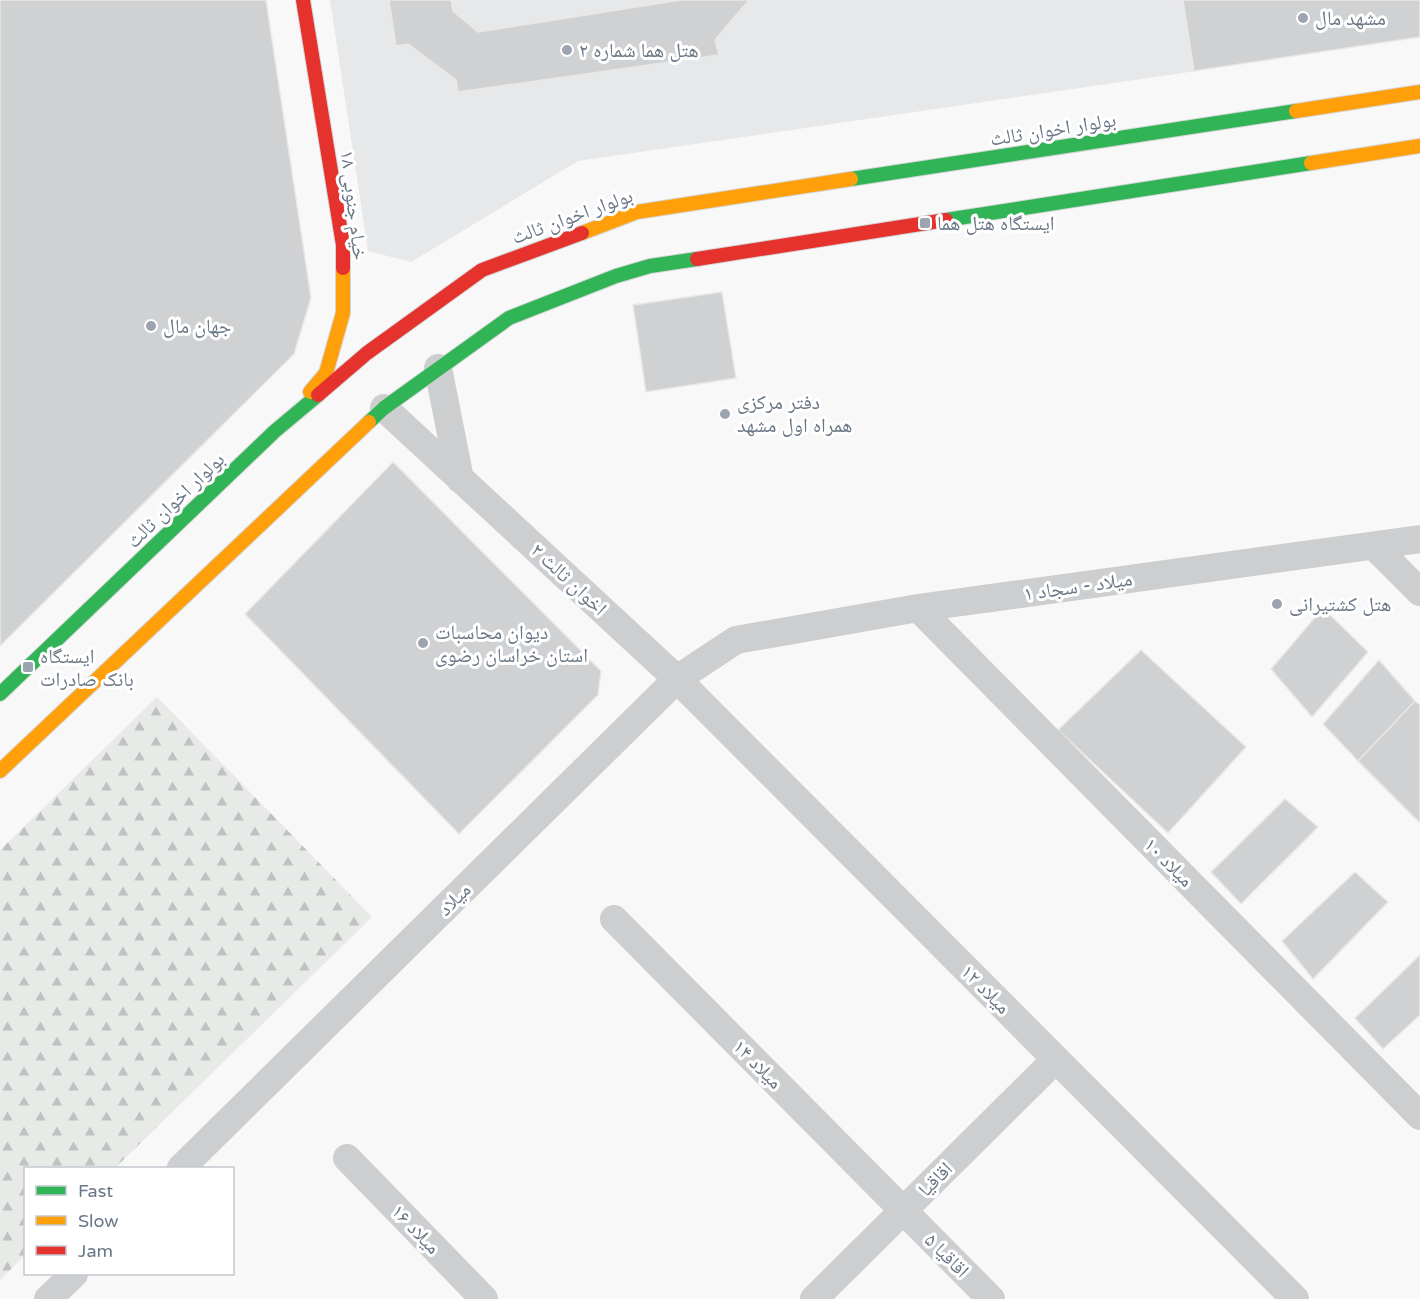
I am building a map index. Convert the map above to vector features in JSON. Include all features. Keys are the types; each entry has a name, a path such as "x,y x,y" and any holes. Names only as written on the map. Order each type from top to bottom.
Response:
{"street":[{"name":"خیام جنوبی ۱۸","path":"275,431 326,373 343,314 343,245 303,0"},
{"name":"بولوار اخوان ثالث","path":"0,694 275,431 367,353 482,270 637,212 1420,92"},
{"path":"2,763 384,408 509,318 616,276 651,266 1420,146"},
{"path":"438,368 460,479"},
{"name":"اخوان ثالث ۲","path":"384,408 677,678"},
{"name":"میلاد - سجاد ۱","path":"736,640 918,608 1420,539"},
{"path":"1374,546 1420,592"},
{"name":"میلاد ۱۰","path":"918,608 1420,1116"},
{"name":"میلاد","path":"182,1167 677,678 736,640"},
{"name":"میلاد ۱۲","path":"677,678 1295,1299"},
{"name":"میلاد ۱۴","path":"614,918 903,1210"},
{"name":"اقاقیا","path":"814,1299 1056,1059"},
{"name":"میلاد ۱۶","path":"347,1158 484,1299"},
{"name":"اقاقیا ۵","path":"903,1210 991,1299"},
{"path":"48,1299 73,1275"}],"shaded area":[{"path":"330,0 1184,0 1196,71 578,161 411,262 368,251"}],"green space":[{"path":"157,697 372,917 116,1167 24,1167 24,1256 0,1280 0,850"}],"building":[{"name":"جهان مال","path":"0,0 266,0 311,298 294,354 0,646"},
{"name":"هتل هما شماره ۲","path":"389,0 451,0 453,11 478,32 681,0 749,0 715,40 719,55 458,92 456,80 408,44 396,46"},
{"name":"مشهد مال","path":"1183,0 1420,0 1420,37 1194,71"},
{"path":"722,292 736,378 646,392 633,305"},
{"name":"دیوان محاسبات استان خراسان رضوی","path":"393,462 601,671 598,695 459,834 245,614"},
{"path":"1323,608 1368,652 1312,717 1271,669"},
{"path":"1141,650 1246,747 1168,833 1058,730"},
{"path":"1379,660 1415,701 1358,761 1323,724"},
{"path":"1415,701 1420,705 1420,823 1358,761"},
{"path":"1285,799 1318,827 1241,904 1211,872"},
{"path":"1355,872 1388,902 1313,979 1282,941"},
{"path":"1420,955 1420,1015 1383,1049 1355,1018"}],"traffic: fast":[{"path":"851,179 1296,111"},
{"path":"946,220 1311,163"},
{"path":"369,422 384,408 509,318 616,276 650,266 697,259"},
{"path":"0,694 275,431 318,395"}],"traffic: slow":[{"path":"1296,111 1420,92"},
{"path":"1311,163 1420,146"},
{"path":"582,233 637,212 851,179"},
{"path":"310,392 326,373 343,313 343,268"},
{"path":"0,771 369,422"}],"traffic: jam":[{"path":"303,0 343,245 343,268"},
{"path":"697,259 946,220"},
{"path":"318,395 367,353 482,270 582,233"}],"place":[{"name":"مشهد مال","path":"1303,18"},
{"name":"هتل هما شماره ۲","path":"567,50"},
{"name":"ایستگاه هتل هما","path":"925,223"},
{"name":"جهان مال","path":"151,326"},
{"name":"دفتر مرکزی همراه اول مشهد","path":"725,414"},
{"name":"هتل کشتیرانی","path":"1277,604"},
{"name":"دیوان محاسبات استان خراسان رضوی","path":"423,643"},
{"name":"ایستگاه بانک صادرات","path":"28,667"}]}
